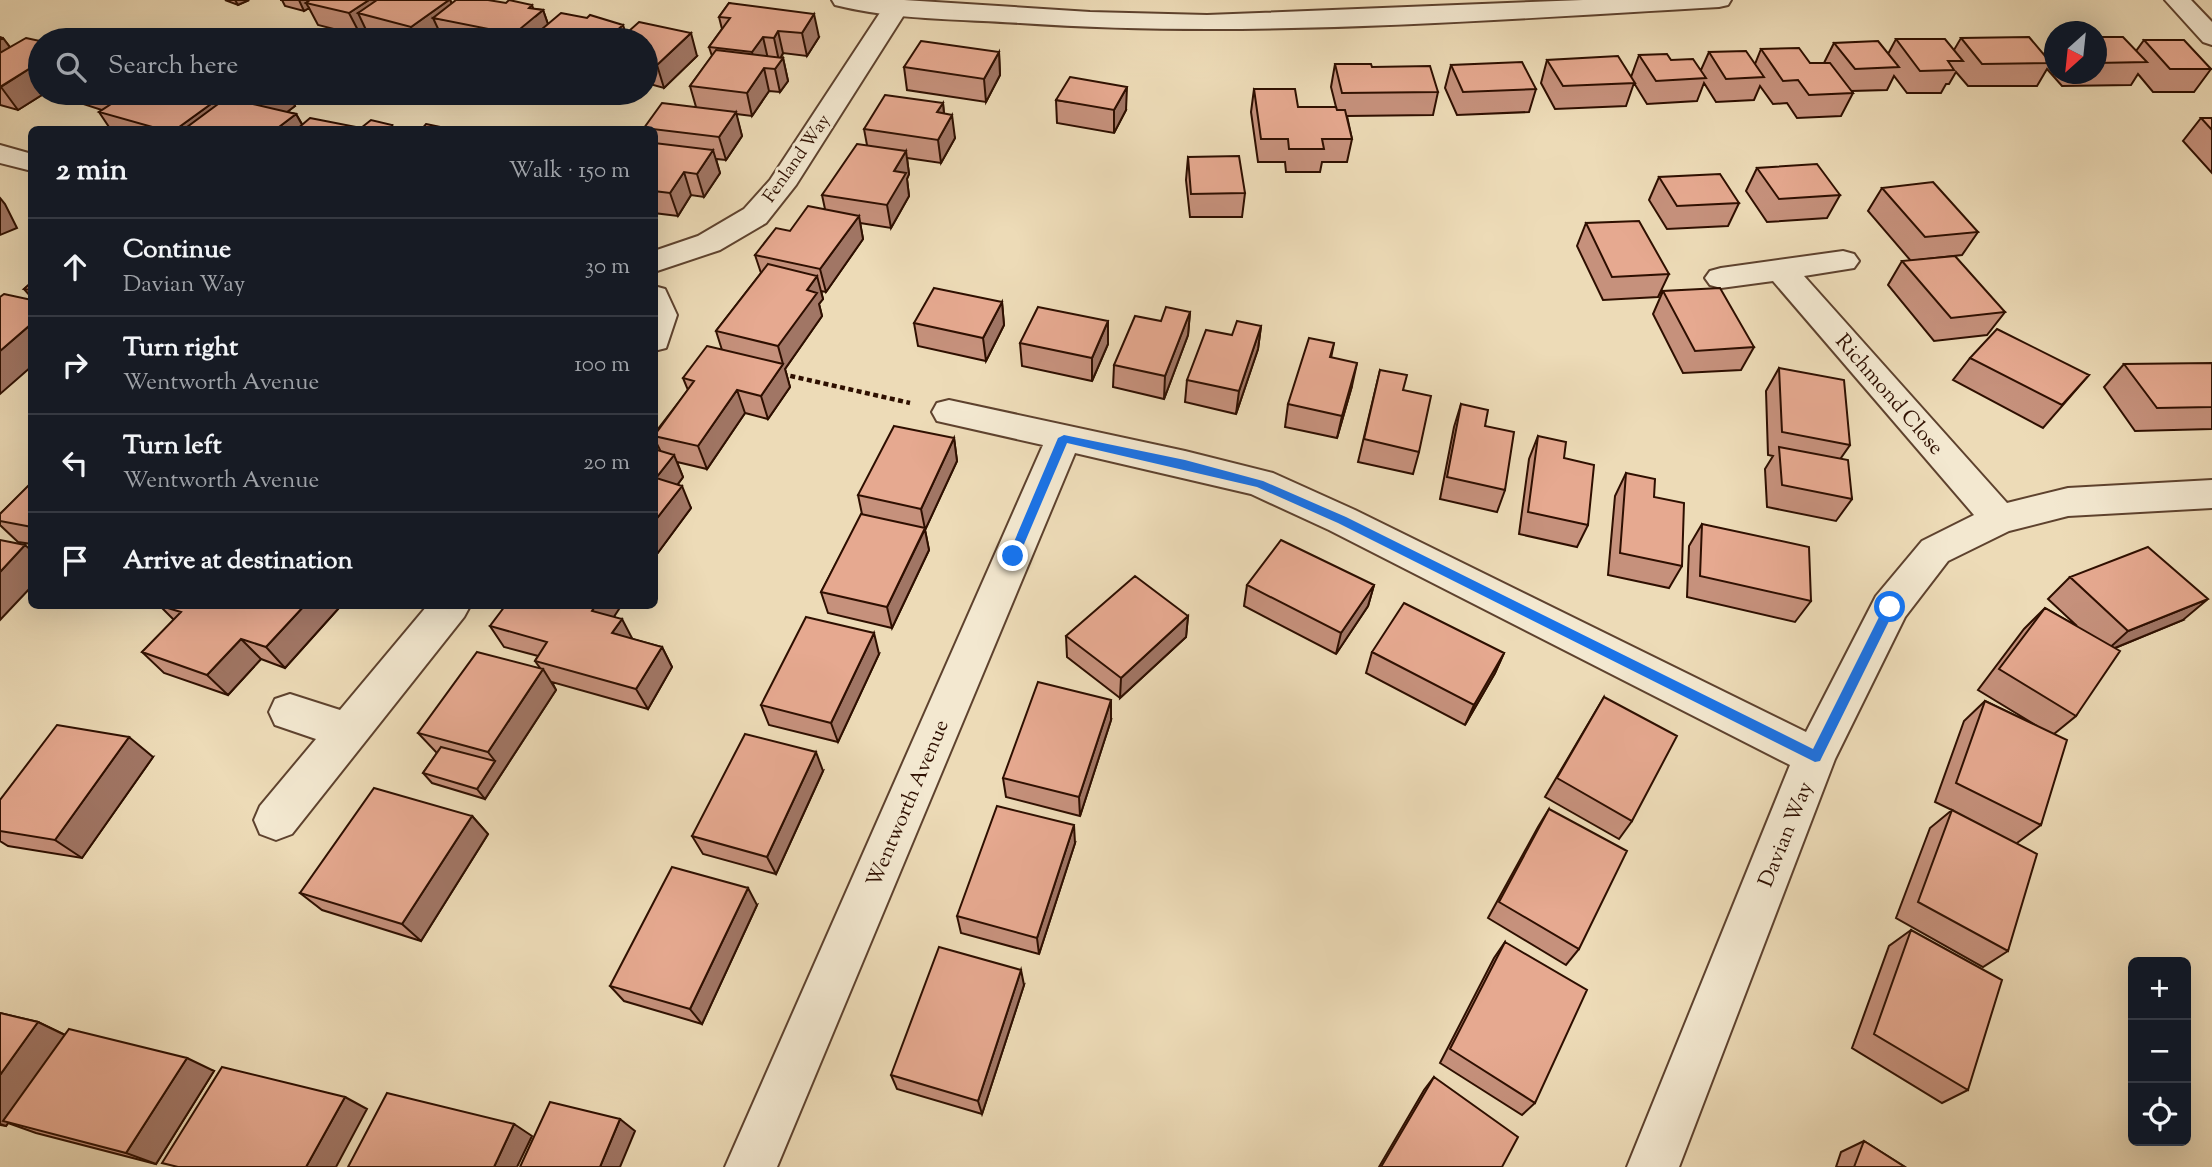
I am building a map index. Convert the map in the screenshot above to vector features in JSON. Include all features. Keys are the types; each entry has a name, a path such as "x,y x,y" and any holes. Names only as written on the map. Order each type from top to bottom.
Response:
{"street":[{"path":"844,0 896,7 1090,20 1207,23 1448,15 1719,0"},
{"path":"2177,0 2212,37"},
{"name":"Fenland Way","path":"658,261 709,243 755,216 781,185 896,7"},
{"path":"0,154 28,162"},
{"path":"1721,278 1843,261"},
{"name":"Richmond Close","path":"1780,269 1999,519"},
{"path":"658,307 661,315 658,326"},
{"path":"949,412 1260,483 1342,520 1815,757"},
{"name":"Wentworth Avenue","path":"751,1167 1064,438"},
{"name":"Davian Way","path":"1653,1167 1815,757 1890,607 1935,551 1999,519 2068,502 2212,494"},
{"path":"276,820 448,609"},
{"path":"290,712 348,732"}],"path":[{"path":"775,372 949,412"}],"building":[{"path":"310,0 369,0 349,13 306,3"},
{"path":"377,0 449,0 411,27 358,13"},
{"path":"456,0 506,3 509,0 543,10 521,28 484,28 433,18"},
{"path":"729,3 814,14 802,33 778,31 774,38 763,37 752,52 709,47 730,18 719,17"},
{"path":"561,13 587,18 590,15 623,25 620,28 543,28"},
{"path":"639,22 691,33 658,64 658,28 632,28"},
{"path":"2029,37 2044,55 2044,63 1982,64 1961,38"},
{"path":"2107,37 2123,37 2147,62 2107,63"},
{"path":"28,38 28,70 0,87 0,53"},
{"path":"1896,39 1945,39 1963,61 1948,61 1954,70 1920,71"},
{"path":"2144,40 2184,40 2211,69 2170,69"},
{"path":"921,41 999,52 984,79 904,67"},
{"path":"1878,41 1899,67 1855,69 1834,43"},
{"path":"1799,48 1810,63 1830,63 1853,93 1809,95 1798,80 1783,81 1761,49"},
{"path":"716,50 783,58 775,69 764,68 747,93 690,86"},
{"path":"1746,51 1764,77 1726,79 1709,52"},
{"path":"1667,54 1671,60 1693,59 1706,78 1656,81 1639,55"},
{"path":"1618,56 1635,83 1563,86 1547,60"},
{"path":"1522,62 1536,89 1463,92 1451,65"},
{"path":"1335,64 1371,64 1372,67 1430,66 1438,92 1342,93"},
{"path":"1070,77 1127,87 1114,110 1056,100"},
{"path":"1254,89 1295,89 1298,107 1336,107 1337,110 1345,110 1352,139 1322,139 1324,149 1289,149 1288,139 1261,139"},
{"path":"885,95 943,103 937,112 952,115 938,140 864,129"},
{"path":"662,103 736,112 719,137 645,126"},
{"path":"110,105 209,105 181,126 149,126 99,112"},
{"path":"217,105 257,105 296,114 280,126 188,126"},
{"path":"310,118 351,126 301,126"},
{"path":"2201,118 2212,118 2212,130"},
{"path":"371,120 391,126 364,126"},
{"path":"658,143 713,150 697,174 684,172 670,193 658,192"},
{"path":"857,144 906,151 894,171 906,173 887,205 822,195"},
{"path":"1239,156 1245,193 1191,194 1188,157"},
{"path":"1817,164 1840,195 1779,199 1757,168"},
{"path":"1720,174 1739,203 1677,206 1659,177"},
{"path":"1933,182 1978,232 1925,237 1882,188"},
{"path":"808,206 859,216 820,269 755,255 776,228 790,231"},
{"path":"1639,221 1669,274 1612,277 1586,223"},
{"path":"1955,256 2005,312 1951,318 1902,261"},
{"path":"768,264 817,276 807,290 817,293 778,346 716,331"},
{"path":"934,288 1002,302 983,338 914,323"},
{"path":"1720,288 1754,347 1695,351 1663,291"},
{"path":"4,294 28,299 28,327 0,351 0,297"},
{"path":"1038,307 1108,321 1092,358 1020,343"},
{"path":"1166,307 1190,312 1165,376 1114,365 1135,316 1161,321"},
{"path":"1237,321 1261,326 1239,391 1187,380 1206,330 1232,335"},
{"path":"1997,329 2089,375 2062,405 1970,358"},
{"path":"1309,338 1334,343 1330,357 1357,363 1342,416 1288,404"},
{"path":"707,346 783,364 761,396 737,390 698,446 658,437 658,430 694,381 683,378"},
{"path":"2212,363 2212,407 2157,408 2124,364"},
{"path":"1779,368 1844,380 1850,445 1782,432"},
{"path":"1380,370 1407,375 1403,390 1431,396 1419,452 1364,439"},
{"path":"1461,404 1488,410 1485,426 1514,432 1505,490 1447,477"},
{"path":"894,426 954,438 921,509 858,495"},
{"path":"1538,436 1566,442 1564,458 1594,465 1588,525 1528,512"},
{"path":"1779,447 1848,460 1852,499 1782,485"},
{"path":"658,450 674,455 658,475"},
{"path":"1626,473 1655,479 1654,497 1684,503 1682,566 1620,553"},
{"path":"658,479 682,486 658,517"},
{"path":"28,486 28,526 0,521 0,514"},
{"path":"861,514 925,528 887,607 821,592"},
{"path":"1702,524 1809,547 1811,601 1700,576"},
{"path":"0,540 25,545 0,572"},
{"path":"1281,540 1374,585 1341,633 1247,585"},
{"path":"2148,547 2208,599 2128,631 2070,577"},
{"path":"1135,576 1188,616 1121,678 1066,636"},
{"path":"1404,603 1504,653 1474,705 1372,652"},
{"path":"2045,608 2120,651 2076,716 1999,669"},
{"path":"171,609 301,609 266,647 241,639 207,675 142,652 181,612"},
{"path":"503,609 593,609 592,611 622,619 612,633 662,647 636,689 535,661 547,642 490,626"},
{"path":"806,617 874,633 831,723 761,705"},
{"path":"477,652 543,669 488,752 418,733"},
{"path":"1038,682 1111,700 1079,797 1003,778"},
{"path":"1604,697 1677,736 1632,821 1557,778"},
{"path":"1985,701 2067,740 2041,825 1956,783"},
{"path":"57,725 129,737 55,840 0,831 0,800"},
{"path":"745,734 816,752 767,857 692,836"},
{"path":"441,747 495,761 477,789 423,773"},
{"path":"374,788 472,816 402,924 300,893"},
{"path":"997,806 1074,825 1037,938 957,916"},
{"path":"1549,809 1627,851 1579,949 1499,902"},
{"path":"1952,810 2037,854 2008,951 1918,902"},
{"path":"672,867 748,888 690,1009 610,986"},
{"path":"1911,930 2002,980 1968,1090 1874,1034"},
{"path":"1505,942 1587,990 1535,1103 1450,1049"},
{"path":"939,947 1021,970 978,1101 891,1075"},
{"path":"0,1013 38,1022 0,1075"},
{"path":"69,1029 187,1058 126,1153 3,1121"},
{"path":"222,1067 345,1097 306,1167 178,1167 162,1163"},
{"path":"1434,1077 1518,1137 1502,1167 1381,1167"},
{"path":"387,1093 514,1124 494,1167 348,1167"},
{"path":"550,1102 620,1119 600,1167 520,1167"},
{"path":"1864,1141 1905,1167 1854,1167"}],"route":[{"path":"1013,556 1064,438 1185,464 1260,483 1342,520 1815,757 1890,607"}]}
